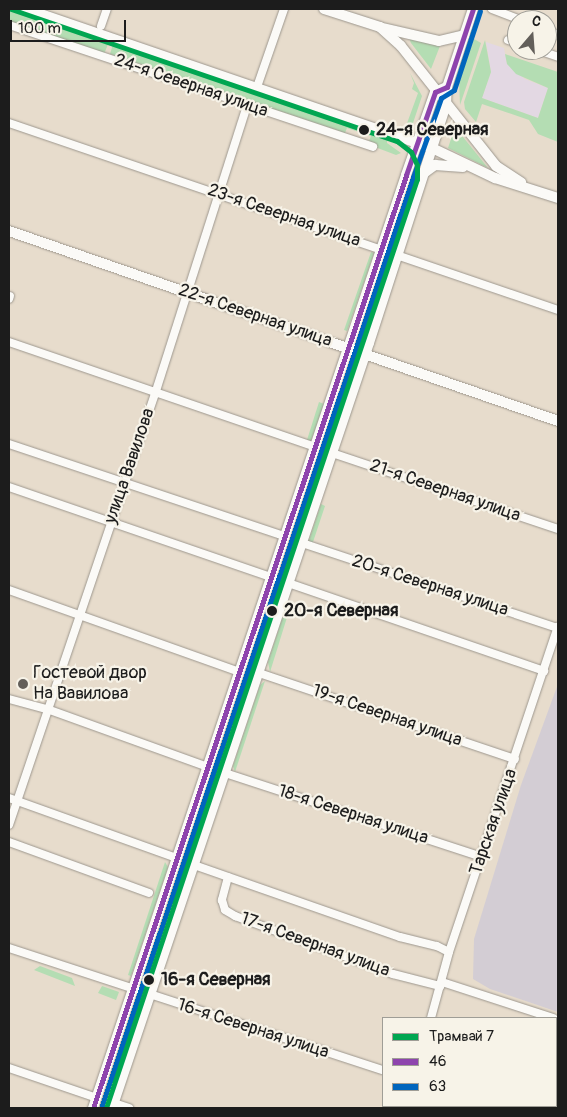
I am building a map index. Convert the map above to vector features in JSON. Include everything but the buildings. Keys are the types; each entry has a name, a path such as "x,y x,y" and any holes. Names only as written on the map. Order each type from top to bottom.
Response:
{"main road":[{"name":"24-я Северная улица","path":"26,9 432,148 471,168 558,198"},
{"path":"324,9 380,28 439,41 464,35"},
{"path":"113,1106 290,583 398,255 446,104 447,87 473,9"},
{"name":"24-я Северная улица","path":"380,28 401,46 435,92 502,171 540,191"},
{"path":"95,1103 270,576 417,143 435,92 447,87"},
{"path":"424,172 441,164 471,168"},
{"name":"22-я Северная улица","path":"9,230 558,421"}],"street":[{"path":"101,26 107,9"},
{"path":"257,87 284,9"},
{"path":"492,9 507,15"},
{"name":"24-я Северная улица","path":"9,25 373,147"},
{"name":"улица Вавилова","path":"9,825 155,394 247,105"},
{"name":"23-я Северная улица","path":"9,123 558,310"},
{"path":"9,342 155,394 315,447"},
{"path":"9,444 284,536"},
{"name":"21-я Северная улица","path":"332,452 558,529"},
{"path":"9,487 544,671"},
{"name":"20-я Северная улица","path":"302,543 558,627"},
{"path":"9,590 239,672"},
{"name":"Тарская улица","path":"431,1017 450,952 558,627"},
{"name":"19-я Северная улица","path":"259,673 515,760"},
{"path":"9,699 48,709 208,767"},
{"name":"18-я Северная улица","path":"225,773 482,857"},
{"path":"9,798 177,858"},
{"path":"9,842 149,893"},
{"name":"17-я Северная улица","path":"194,865 400,937 437,946 450,952"},
{"name":"17-я Северная улица","path":"228,877 222,900 225,910 235,916 393,974 441,984 549,1017"},
{"name":"16-я Северная улица","path":"9,948 132,990 382,1070"},
{"path":"9,1068 95,1103"},
{"path":"113,1106 130,1108"}],"shaded area":[{"path":"486,42 504,48 507,64 525,79 548,88 538,118 482,98 491,72"},
{"path":"558,684 558,1012 490,989 473,979 474,939 521,785"}],"green space":[{"path":"9,9 109,42 104,54 9,23"},
{"path":"409,38 440,46 431,69 411,43"},
{"path":"474,39 481,43 460,105 459,80"},
{"path":"485,40 491,72 482,98 538,118 548,88 516,74 507,64 505,54 507,55 507,60 523,60 558,72 558,142 538,134 529,120 482,104 476,122 465,109 464,102"},
{"path":"114,41 387,135 387,143 401,153 396,155 375,147 377,144 369,141 371,136 347,128 345,133 110,54"},
{"path":"410,73 422,96 411,129 406,126 418,93 412,89 414,83"},
{"path":"455,127 488,168 448,148"},
{"path":"371,252 374,253 347,331 344,330"},
{"path":"319,402 324,404 311,441 307,440"},
{"path":"321,504 325,506 312,545 308,543"},
{"path":"285,610 289,611 270,672 268,662"},
{"path":"265,681 235,772 233,766 260,685"},
{"path":"165,862 168,867 131,976 128,975"},
{"path":"40,966 72,978 75,986 34,970"},
{"path":"102,986 119,992 116,1000 98,993"}],"tram line":[{"name":"7","path":"11,9 397,141 411,152 417,165 417,179 106,1108"}],"transit line":[{"name":"46","path":"93,1108 406,175 435,92 447,87 473,9"},
{"name":"63","path":"101,1108 413,177 441,98 454,90 480,11"}],"place":[{"name":"24-я Северная","path":"364,130"},
{"name":"20-я Северная","path":"272,611"},
{"name":"Гостевой двор На Вавилова","path":"23,684"},
{"name":"16-я Северная","path":"149,980"}]}
